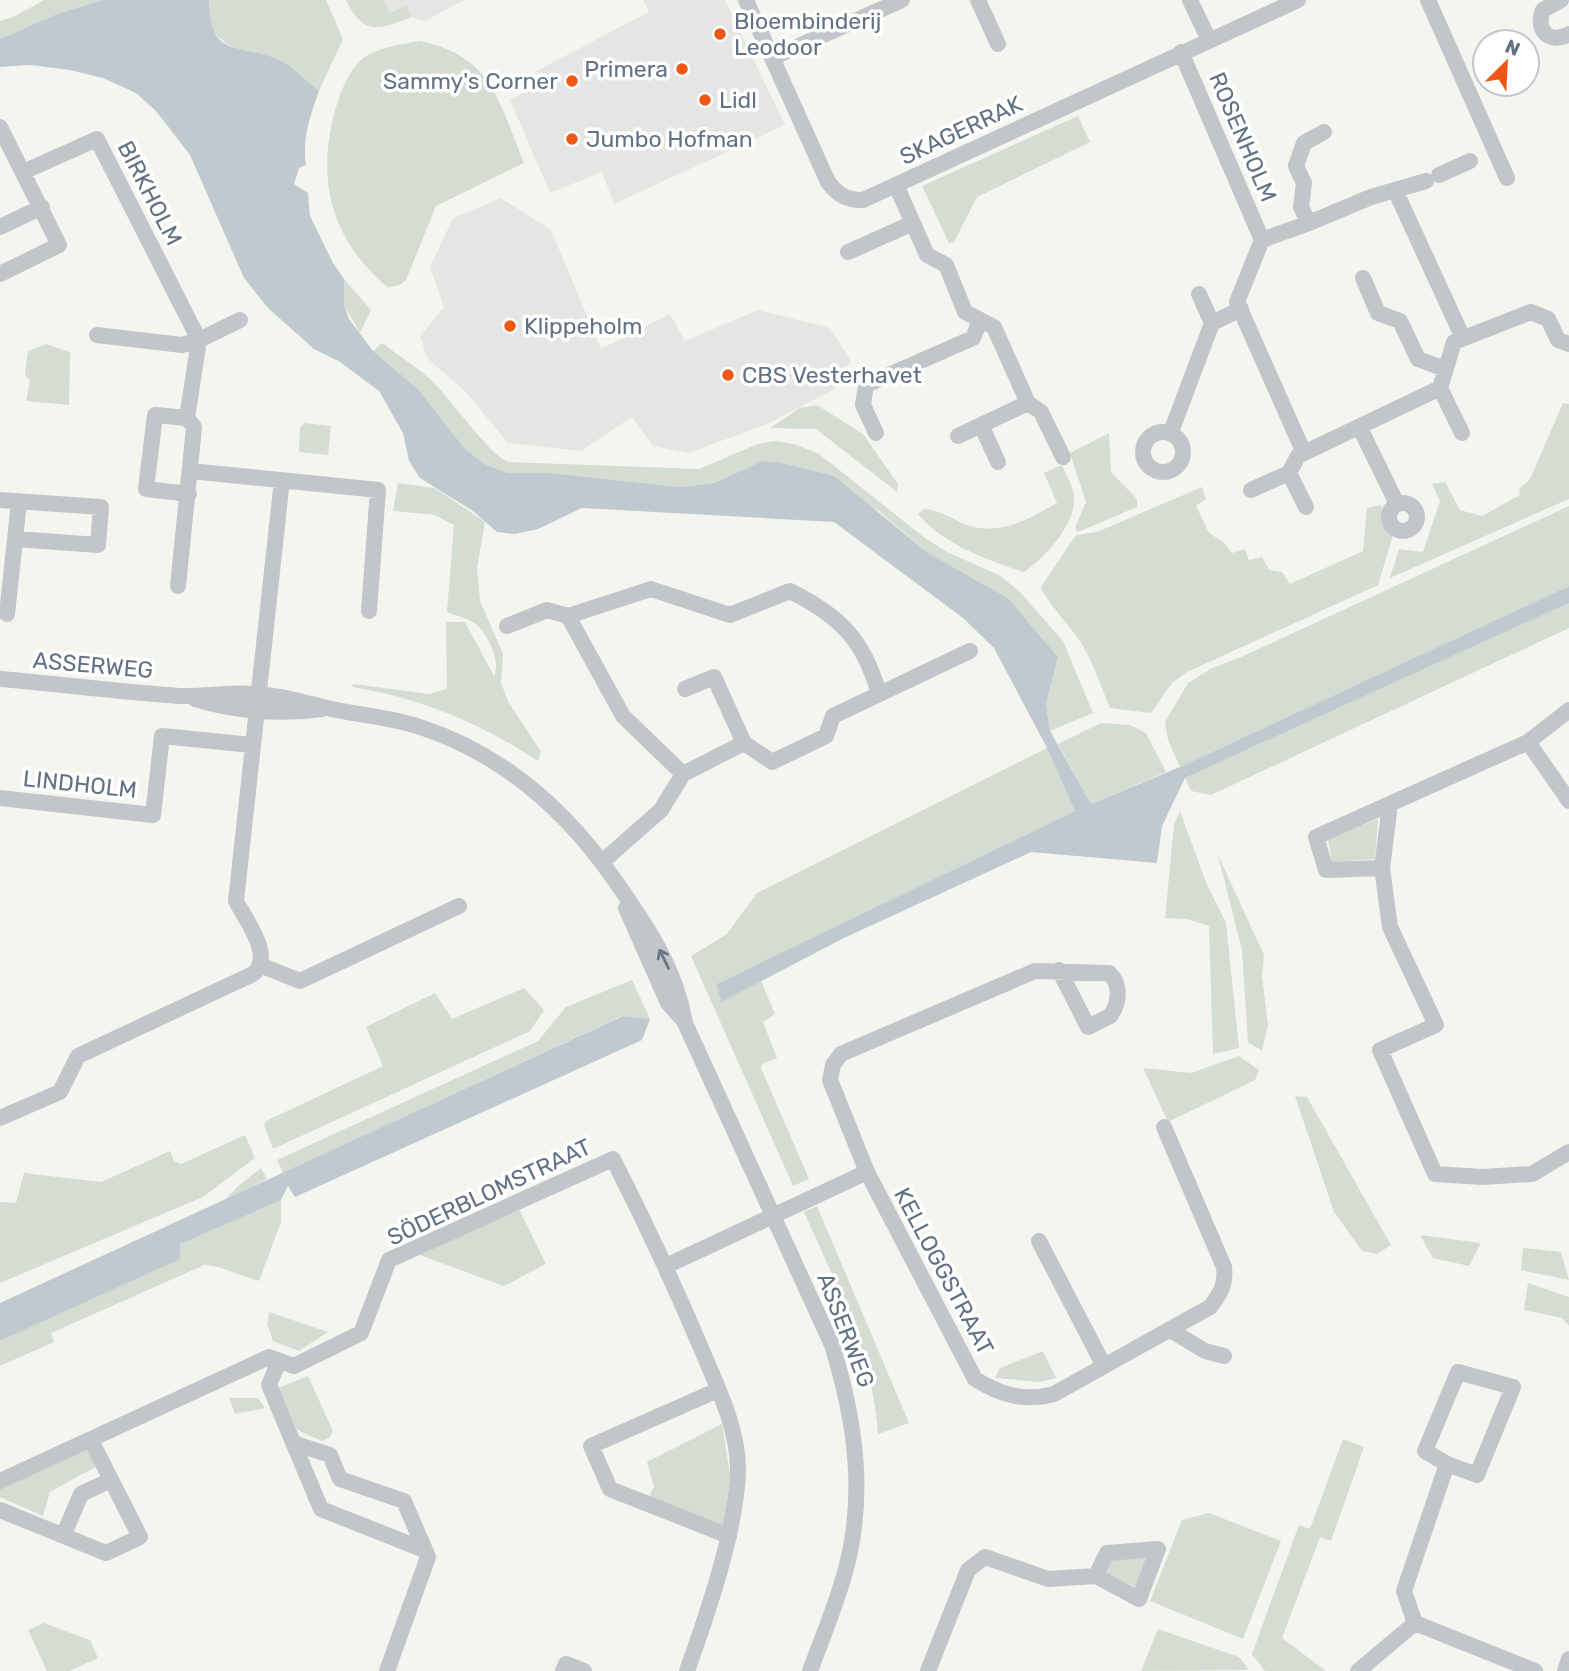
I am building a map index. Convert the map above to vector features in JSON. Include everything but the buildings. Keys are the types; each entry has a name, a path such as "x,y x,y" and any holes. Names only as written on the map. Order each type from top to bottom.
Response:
{"street":[{"name":"SKAGERRAK","path":"746,0 834,189 844,198 863,200 1298,0"},
{"path":"772,58 902,0"},
{"path":"978,0 998,44"},
{"path":"1190,0 1209,40"},
{"path":"1428,0 1507,177"},
{"path":"1561,0 1543,10 1539,20 1542,31 1551,38 1560,39 1569,34"},
{"name":"ROSENHOLM","path":"1181,52 1262,240 1309,223 1301,207 1304,183 1296,166 1304,143 1324,132"},
{"path":"0,127 59,245 0,274"},
{"name":"BIRKHOLM","path":"23,172 97,139 199,341"},
{"path":"1309,223 1432,178 1470,161"},
{"path":"896,185 927,255 946,265 965,312 994,327 1028,402 1041,412 1063,457"},
{"path":"1395,190 1463,338"},
{"path":"0,228 42,207"},
{"path":"848,252 912,223"},
{"path":"1262,240 1237,302 1304,453"},
{"path":"1363,278 1378,313 1400,321 1418,359 1445,369"},
{"path":"1199,294 1212,323"},
{"path":"1171,432 1212,323 1241,309"},
{"path":"1462,433 1440,388 1454,342 1531,312 1548,319 1558,340 1569,344"},
{"path":"97,335 182,345 199,341 240,320"},
{"path":"876,433 863,405 866,385 973,338 980,320"},
{"path":"178,586 194,427 187,418 199,341"},
{"path":"1251,489 1289,473 1298,456 1440,388"},
{"path":"958,436 1028,402"},
{"path":"187,418 155,415 146,489 189,494"},
{"path":"981,425 998,462"},
{"path":"1360,428 1397,504"},
{"path":"191,471 379,490 369,611"},
{"path":"1289,473 1306,507"},
{"path":"0,1118 60,1093 78,1056 253,974 260,965 261,950 236,901 282,480"},
{"path":"0,500 101,507 98,545 16,539"},
{"path":"7,614 19,502"},
{"path":"507,626 547,610 568,616 651,589 730,615 790,591 814,603 846,629 870,663 879,694"},
{"path":"568,616 623,716 683,774"},
{"path":"685,690 714,677 744,743 772,762 826,736 833,716 970,652"},
{"name":"ASSERWEG","path":"0,679 257,702 303,712 328,708 367,713 420,726 463,744 511,772 574,825 614,879 650,967 668,1003 685,1023 832,1345 848,1395 858,1453 852,1535 844,1578 810,1671"},
{"path":"1382,868 1326,870 1316,837 1390,806 1528,741 1569,710"},
{"name":"LINDHOLM","path":"0,798 153,815 162,736 252,745"},
{"path":"1528,741 1569,801"},
{"path":"603,862 661,810 683,774 744,743"},
{"path":"1390,806 1382,868 1390,926 1436,1025 1380,1050 1434,1174 1482,1177 1532,1174 1569,1152"},
{"path":"260,965 300,981 459,906"},
{"name":"KELLOGGSTRAAT","path":"1059,970 1035,971 841,1054 833,1065 831,1080 867,1172 975,1379 995,1392 1037,1398 1054,1394 1210,1307 1226,1282 1219,1253 1164,1126"},
{"name":"SÖDERBLOMSTRAAT","path":"0,1481 269,1357 295,1366 361,1334 389,1261 613,1159 666,1266 718,1390 732,1430 738,1467 736,1503 729,1536 689,1671"},
{"name":"KELLOGGSTRAAT","path":"774,1216 867,1172"},
{"path":"666,1266 774,1216"},
{"path":"1039,1241 1104,1366"},
{"path":"1170,1330 1205,1351 1224,1356"},
{"path":"279,1361 269,1385 321,1509 422,1549"},
{"path":"1458,1372 1513,1388 1477,1475 1447,1464 1425,1451 1458,1372"},
{"path":"718,1390 591,1446 610,1489 729,1536"},
{"path":"0,1510 106,1553 140,1537 91,1440"},
{"path":"293,1443 330,1455 340,1479 404,1501 422,1549 428,1557 387,1671"},
{"path":"1447,1464 1404,1591 1415,1623 1535,1671"},
{"path":"64,1534 81,1494 111,1480"},
{"path":"928,1671 968,1570 985,1556 1048,1579 1096,1576"},
{"path":"1358,1671 1415,1623"},
{"path":"1565,1671 1569,1659"},
{"path":"563,1671 566,1664 584,1671"}],"shaded area":[{"path":"44,0 103,0 57,14 0,39 0,21"},
{"path":"103,0 209,0 210,19 214,32 221,40 229,46 284,62 319,91 306,136 306,165 299,168 294,184 308,193 310,216 344,279 344,305 349,319 373,351 418,389 465,449 486,465 508,473 550,473 680,487 714,483 762,461 778,462 834,476 928,553 1008,598 1058,657 1046,704 1050,731 1091,804 1180,767 1569,586 1569,603 1185,778 1162,826 1157,863 1031,852 844,938 721,1002 717,984 1075,811 1047,748 994,648 963,618 834,522 582,508 538,529 515,534 497,532 473,511 420,478 409,461 403,433 379,391 340,362 314,349 268,308 244,278 190,155 156,111 136,93 103,78 30,65 0,67 0,39 57,14"},
{"path":"209,0 326,0 343,39 319,91 225,42 214,32 209,22"},
{"path":"346,0 384,0 390,13 407,6 411,17 390,25 373,27 359,20"},
{"path":"384,0 464,0 425,21 411,17 407,7 390,14"},
{"path":"643,0 725,0 785,125 614,204 602,172 550,193 510,100 543,83 536,71 649,12"},
{"path":"420,41 444,48 464,58 478,70 499,102 524,163 436,206 406,280 400,285 387,287 367,268 352,247 332,204 327,156 330,130 342,90 362,59 380,49"},
{"path":"1078,116 1090,142 977,197 954,242 949,243 922,186"},
{"path":"501,198 551,230 601,349 670,314 685,341 758,310 830,328 851,361 834,389 770,423 688,453 653,446 632,417 581,451 508,443 465,391 427,358 420,336 444,307 430,267 453,218"},
{"path":"344,279 371,310 360,333 344,305"},
{"path":"382,343 434,383 481,439 508,462 699,469 758,444 775,441 795,444 819,454 925,538 947,552 999,575 1019,591 1063,641 1093,713 1050,731 1046,704 1058,657 1008,598 928,553 880,512 812,471 778,462 762,461 713,483 680,487 550,473 508,473 486,465 465,449 418,389 373,351"},
{"path":"46,344 70,352 69,405 26,401 30,381 25,375 28,351"},
{"path":"1563,403 1569,404 1569,499 1390,578 1399,549 1423,552 1440,501 1432,484 1445,482 1460,510 1482,516 1520,495 1519,489 1530,479"},
{"path":"817,405 863,434 898,484 897,492 816,429 770,428 800,408"},
{"path":"304,423 331,426 328,455 299,452 300,428"},
{"path":"1109,433 1111,472 1137,499 1137,507 1078,532 1075,528 1086,502 1070,453"},
{"path":"1062,465 1071,484 1074,506 1058,539 1024,572 952,542 918,514 924,509 930,510 982,528 1016,524 1057,503 1044,473"},
{"path":"398,483 435,488 485,522 477,568 480,601 503,654 501,683 508,701 541,752 538,761 494,735 449,714 402,698 352,687 353,684 429,694 447,689 446,622 465,622 494,676 496,671 493,650 478,626 447,612 454,525 435,515 393,511"},
{"path":"1202,487 1206,499 1196,506 1209,533 1223,542 1232,553 1245,549 1249,560 1262,557 1269,570 1282,572 1290,584 1363,551 1367,508 1381,505 1393,535 1378,585 1187,672 1172,683 1151,713 1110,708 1085,649 1041,587 1076,535 1097,532"},
{"path":"1569,506 1569,586 1180,767 1168,740 1165,722 1188,683 1212,668"},
{"path":"1569,603 1569,628 1211,795 1191,791 1185,778"},
{"path":"1101,723 1130,725 1146,733 1166,772 1091,804 1058,744"},
{"path":"1047,748 1075,811 718,984 721,1001 761,981 775,1014 763,1022 777,1058 762,1064 761,1068 809,1179 793,1186 691,956 727,934 757,893"},
{"path":"1180,811 1207,885 1226,923 1239,1048 1213,1054 1209,926 1187,919 1165,918 1174,825"},
{"path":"1378,819 1375,859 1332,862 1328,839"},
{"path":"1218,855 1264,955 1262,976 1268,1025 1262,1051 1248,1042 1242,950"},
{"path":"632,980 650,1019 622,1016 283,1173 277,1160 538,1041 566,1007"},
{"path":"524,988 544,1010 530,1031 273,1149 264,1125 266,1121 383,1066 366,1027 435,993 452,1019"},
{"path":"623,1016 650,1019 642,1040 295,1197 288,1186 281,1200 180,1244 180,1259 0,1341 0,1303"},
{"path":"1239,1056 1259,1070 1255,1080 1168,1122 1143,1068 1191,1073"},
{"path":"1295,1096 1307,1097 1391,1245 1377,1254 1362,1251 1334,1212"},
{"path":"245,1135 255,1158 203,1197 0,1283 0,1202 16,1203 24,1173 101,1182 170,1151 174,1161 181,1164"},
{"path":"261,1168 267,1179 224,1201 237,1187"},
{"path":"281,1200 281,1222 259,1281 204,1265 51,1333 54,1342 0,1366 0,1341 179,1259 179,1244"},
{"path":"817,1206 909,1423 878,1434 875,1404 861,1348 804,1212"},
{"path":"518,1207 546,1264 504,1286 417,1254"},
{"path":"1420,1235 1481,1243 1469,1266 1433,1258"},
{"path":"1523,1248 1561,1252 1569,1280 1521,1270"},
{"path":"1528,1283 1569,1297 1569,1326 1562,1318 1524,1310"},
{"path":"269,1312 328,1332 299,1351 273,1341 267,1324"},
{"path":"1043,1351 1056,1378 1039,1382 995,1378 1000,1368"},
{"path":"308,1376 333,1431 329,1438 322,1441 297,1430 278,1388"},
{"path":"229,1398 258,1398 265,1408 235,1414"},
{"path":"722,1424 730,1475 725,1526 649,1497 654,1487 647,1462"},
{"path":"1343,1439 1364,1447 1331,1541 1320,1537 1282,1638 1326,1671 1265,1671 1252,1654 1299,1525 1310,1529"},
{"path":"89,1445 99,1465 50,1492 43,1516 0,1497 0,1488"},
{"path":"1209,1513 1281,1541 1243,1639 1150,1601 1182,1520"},
{"path":"1148,1557 1136,1587 1106,1575 1113,1558"},
{"path":"44,1623 90,1640 98,1658 69,1671 47,1671 28,1630"},
{"path":"1158,1629 1239,1657 1249,1670 1141,1671"}],"place":[{"name":"Bloembinderij Leodoor","path":"720,34"},
{"name":"Primera","path":"682,69"},
{"name":"Sammy's Corner","path":"572,81"},
{"name":"Lidl","path":"705,100"},
{"name":"Jumbo Hofman","path":"572,139"},
{"name":"Klippeholm","path":"510,326"},
{"name":"CBS Vesterhavet","path":"728,375"}]}
